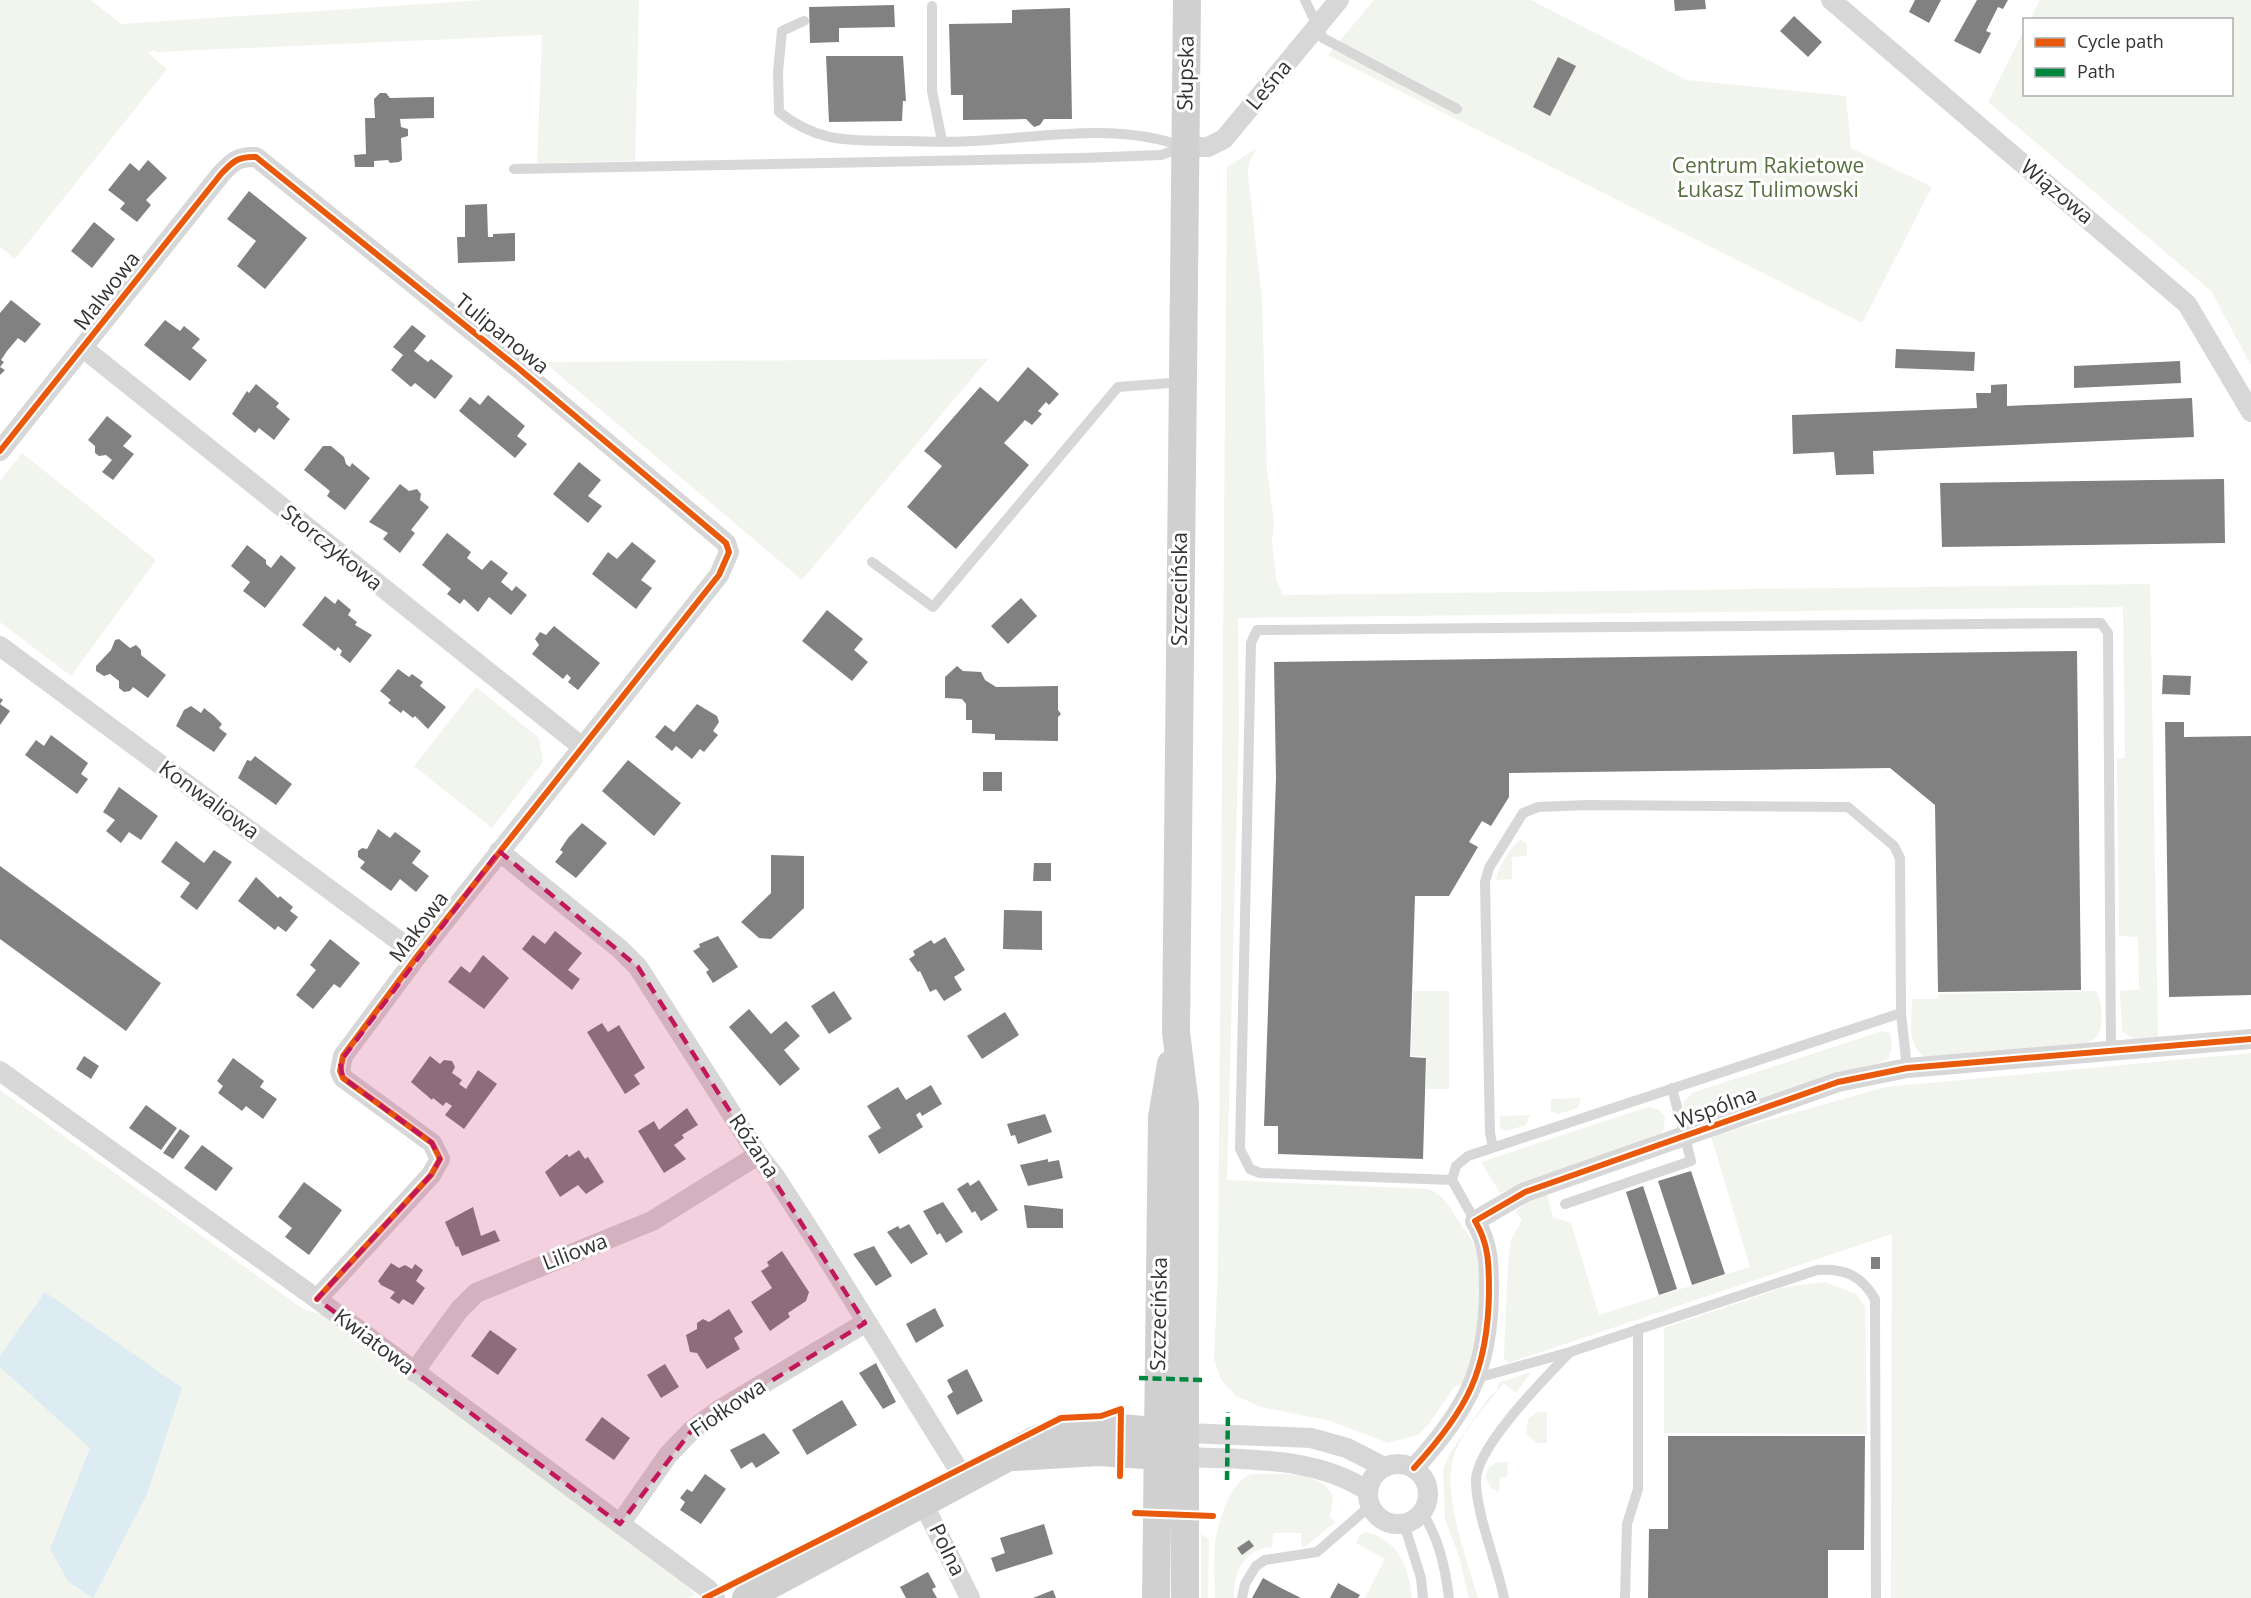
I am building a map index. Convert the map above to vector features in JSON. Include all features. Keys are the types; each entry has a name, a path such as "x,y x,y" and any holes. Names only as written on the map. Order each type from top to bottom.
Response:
{"main road":[{"name":"Słupska","path":"1185,147 1187,0"},
{"name":"Szczecińska","path":"1185,147 1176,1032 1185,1105 1187,1445 1185,1598"},
{"name":"Szczecińska","path":"1156,1598 1162,1117 1176,1032"},
{"path":"746,1598 1010,1457 1098,1452 1157,1444 1187,1445"}],"street":[{"name":"Leśna","path":"1185,147 1208,147 1224,139 1339,0"},
{"name":"Wiązowa","path":"1831,0 2187,304 2251,412"},
{"name":"Malwowa","path":"0,452 221,174 234,160 243,156"},
{"name":"Tulipanowa","path":"243,156 256,157 286,178 720,535 729,552"},
{"name":"Storczykowa","path":"83,348 581,746"},
{"name":"Makowa","path":"317,1299 437,1167 440,1159 432,1143 343,1078 340,1071 344,1056 499,850 719,575 729,552"},
{"name":"Konwaliowa","path":"0,646 418,955"},
{"name":"Różana","path":"499,850 638,967 758,1155 774,1174 803,1219 865,1323 965,1480"},
{"name":"Wspólna","path":"1474,1221 1525,1192 1838,1082 1907,1068 2251,1039"},
{"name":"Kwiatowa","path":"0,1071 317,1299 708,1589 715,1598"},
{"name":"Liliowa","path":"414,1372 459,1310 476,1293 652,1221 758,1155"},
{"path":"1414,1468 1450,1425 1477,1378 1488,1316 1490,1259 1485,1237 1474,1221"},
{"name":"Fiołkowa","path":"620,1524 668,1455 692,1430 719,1410 865,1323"},
{"path":"1187,1445 1311,1438 1347,1448 1384,1467"},
{"path":"1187,1445 1310,1466 1336,1474 1369,1498 1384,1521 1404,1524 1422,1512 1427,1503 1427,1483 1414,1468 1399,1463 1384,1467 1370,1481 1369,1498"},
{"name":"Polna","path":"923,1503 970,1598"}],"lane":[{"path":"1305,0 1323,38 1457,109"},
{"path":"932,6 932,91 942,141"},
{"path":"804,21 782,31 778,72 779,112 799,128 821,136 858,140 971,142 1056,134 1134,133 1162,138 1185,147"},
{"path":"514,169 1161,155 1185,147"},
{"path":"872,562 933,607 1118,387 1184,382"},
{"path":"1452,1180 1260,1173 1250,1169 1240,1149 1251,643 1257,630 2101,623 2108,633 2111,1051"},
{"path":"1493,1147 1490,1133 1485,882 1489,868 1517,822 1530,809 1587,805 1848,807 1894,846 1900,858 1901,1013 1907,1068"},
{"path":"1474,1221 1452,1180 1453,1173 1461,1159 1901,1013"},
{"path":"1565,1204 1691,1161 1672,1088"},
{"path":"1477,1378 1570,1352 1817,1270 1846,1271 1869,1289 1875,1299 1876,1598"},
{"path":"1625,1598 1627,1524 1638,1489 1638,1329"},
{"path":"1504,1598 1477,1491 1477,1472 1497,1435 1570,1352"},
{"path":"1242,1598 1245,1584 1256,1566 1265,1560 1317,1552 1369,1498"},
{"path":"1422,1512 1439,1546 1446,1569 1449,1598"},
{"path":"1404,1524 1421,1578 1423,1598"}],"highlighted area":[{"path":"499,851 638,967 865,1323 692,1430 620,1524 317,1299 431,1175 440,1159 432,1143 343,1078 340,1062"}],"green space":[{"path":"0,0 91,0 121,24 483,0 639,0 635,161 537,163 542,35 156,52 153,50 148,53 167,69 15,259 0,247"},
{"name":"Centrum Rakietowe Łukasz Tulimowski","path":"1374,0 1531,0 1687,80 1846,96 1851,148 1932,187 1862,323 1328,55"},
{"path":"2040,0 2251,0 2251,365 2211,291 1988,102 2023,32 2023,96 2233,96 2233,18 2031,18"},
{"path":"1257,148 1249,162 1248,175 1262,300 1267,470 1274,521 1272,541 1276,579 1283,595 2150,584 2158,1037 2143,1039 2130,1037 2122,1030 2120,991 2139,989 2138,937 2119,936 2117,759 2125,758 2123,607 1238,618 1239,726 1227,1180 1428,1189 1442,1198 1449,1207 1473,1243 1480,1266 1480,1317 1463,1383 1454,1387 1429,1424 1418,1435 1388,1443 1331,1421 1261,1407 1236,1396 1221,1380 1214,1359 1218,1272 1227,167"},
{"path":"988,359 802,580 544,362"},
{"path":"22,453 156,560 71,676 0,622 0,481"},
{"path":"476,687 539,738 543,762 492,828 414,766"},
{"path":"1521,840 1527,844 1527,856 1512,857 1512,879 1496,880 1506,857"},
{"path":"1413,991 1449,991 1449,1089 1426,1089 1427,1056 1411,1056"},
{"path":"2095,991 2100,999 2101,1024 2097,1035 2087,1043 1927,1058 1920,1053 1913,1040 1912,999 1938,999 1939,994"},
{"path":"1882,1031 1890,1033 1892,1047 1889,1058 1880,1063 1833,1073 1705,1120 1692,1119 1684,1111 1684,1102 1692,1093"},
{"path":"2251,1053 2251,1598 1891,1598 1892,1234 1508,1363 1504,1358 1511,1240 1522,1220 1515,1212 1528,1201 1547,1194 1553,1217 1571,1223 1599,1315 1750,1267 1711,1136 1886,1087"},
{"path":"0,1090 303,1309 323,1315 684,1581 695,1595 689,1598 0,1598"},
{"path":"1581,1098 1578,1108 1558,1114 1551,1111 1551,1099"},
{"path":"1648,1107 1658,1109 1665,1117 1664,1129 1658,1136 1500,1193 1481,1162"},
{"path":"1530,1115 1526,1125 1506,1131 1500,1128 1500,1116"},
{"path":"1825,1282 1856,1294 1865,1307 1867,1434 1664,1433 1664,1328 1785,1287"},
{"path":"1531,1372 1516,1393 1504,1383 1471,1424 1456,1450 1451,1484 1453,1504 1456,1524 1478,1598 1469,1598 1459,1556 1445,1520 1443,1470 1450,1453 1489,1397 1497,1391 1498,1383"},
{"path":"1537,1412 1547,1412 1547,1443 1537,1443 1526,1434 1528,1419"},
{"path":"1499,1462 1508,1462 1507,1477 1500,1477 1499,1492 1491,1488 1485,1477 1489,1467"},
{"path":"1253,1474 1298,1475 1319,1482 1333,1496 1330,1517 1335,1522 1306,1546 1301,1547 1301,1533 1273,1533 1272,1547 1254,1552 1242,1564 1236,1579 1234,1598 1215,1598 1215,1540 1219,1524 1234,1489 1246,1477"},
{"path":"1365,1532 1386,1541 1400,1556 1405,1565 1412,1598 1365,1598 1385,1559 1356,1543 1359,1536"},
{"path":"1201,1534 1209,1539 1208,1598 1201,1598"}],"shaded area":[{"path":"45,1292 182,1388 147,1494 93,1598 68,1581 50,1549 90,1448 0,1367 0,1356"}],"building":[{"path":"1674,0 1705,0 1706,9 1675,11"},
{"path":"1915,0 1941,0 1929,23 1909,12"},
{"path":"1977,0 2008,0 2003,9 1998,7 1986,31 1991,33 1980,54 1954,41"},
{"path":"894,5 895,27 839,28 839,42 810,43 809,7"},
{"path":"1070,8 1072,119 1044,119 1040,125 1034,127 1026,119 963,120 963,95 951,95 949,24 1012,23 1012,10"},
{"path":"1794,16 1822,42 1808,57 1780,31"},
{"path":"826,56 903,56 906,101 903,101 902,121 829,122"},
{"path":"1558,57 1576,66 1550,116 1533,107"},
{"path":"380,93 386,93 390,98 434,97 434,118 400,119 401,127 408,129 408,136 401,138 402,160 399,162 374,161 374,167 355,167 354,155 366,154 365,118 375,118 374,99"},
{"path":"148,160 167,178 146,200 151,205 137,222 120,209 125,203 108,190 130,163 139,171"},
{"path":"249,191 307,238 265,289 237,266 256,241 227,219"},
{"path":"487,204 488,237 493,237 493,234 515,233 515,261 458,263 457,237 465,237 465,205"},
{"path":"94,222 115,239 92,268 71,251"},
{"path":"11,300 41,324 25,343 18,338 1,360 4,362 0,367 0,313"},
{"path":"165,320 180,331 184,326 200,339 192,348 207,360 190,381 144,345"},
{"path":"412,325 426,336 414,351 428,362 431,359 453,376 435,399 415,383 411,387 391,370 403,355 393,347"},
{"path":"1896,349 1975,352 1974,371 1895,368"},
{"path":"2180,361 2181,383 2074,388 2074,366"},
{"path":"1028,367 1059,394 1049,405 1046,402 1038,411 1042,414 1032,425 1025,420 1004,443 1029,465 956,549 907,507 942,466 924,451 980,387 998,402"},
{"path":"256,384 279,403 276,407 290,419 274,440 259,428 255,433 232,414 247,391 249,393"},
{"path":"2007,384 2007,406 2192,398 2194,437 1873,451 1874,474 1836,475 1834,452 1793,454 1792,415 1977,408 1976,393 1991,393 1991,385"},
{"path":"488,395 525,426 517,436 527,444 515,458 459,411 470,397 480,405"},
{"path":"107,416 132,436 123,446 134,454 113,480 102,472 112,460 106,455 99,456 95,453 95,446 88,440"},
{"path":"323,446 331,446 344,457 346,464 350,467 352,463 370,478 345,510 327,496 330,491 304,470"},
{"path":"579,462 601,480 588,496 602,506 588,523 553,494"},
{"path":"2224,479 2225,543 1942,547 1940,483"},
{"path":"400,484 409,491 417,489 421,494 420,500 429,507 411,530 415,533 400,553 383,539 388,533 369,522"},
{"path":"447,533 471,552 467,558 482,570 491,560 508,573 501,582 512,591 516,586 527,595 511,615 489,597 478,612 464,599 460,604 447,594 451,589 422,565"},
{"path":"632,542 656,561 641,580 652,588 636,609 592,574 608,552 617,559"},
{"path":"247,545 266,560 266,564 271,568 281,555 296,568 265,608 243,591 250,582 231,566"},
{"path":"325,596 335,604 338,599 351,610 348,615 357,622 355,625 372,635 350,663 340,655 342,651 338,647 335,651 302,625"},
{"path":"1021,598 1037,616 1008,644 991,626"},
{"path":"827,610 863,639 854,650 868,662 852,681 802,641"},
{"path":"554,626 600,663 578,690 568,682 571,678 567,674 563,679 532,654 539,645 535,639 540,632 546,635"},
{"path":"119,639 130,648 136,645 141,650 141,655 166,675 148,698 133,687 130,691 124,692 119,688 119,681 110,674 104,676 96,671 96,666 111,650 115,640"},
{"path":"2077,651 2081,990 1938,992 1935,805 1890,768 1509,773 1509,797 1491,826 1482,821 1469,842 1478,847 1449,896 1415,896 1410,1057 1426,1058 1423,1159 1278,1154 1278,1126 1264,1126 1276,778 1274,662"},
{"path":"957,666 963,671 981,672 985,680 996,687 1058,686 1058,710 1061,714 1058,717 1058,741 995,740 995,734 972,733 972,720 966,720 966,704 962,699 945,698 945,677"},
{"path":"398,669 409,677 412,674 423,682 420,686 446,707 428,729 415,716 413,718 403,710 401,713 388,703 391,700 380,691"},
{"path":"2163,675 2191,676 2190,695 2162,694"},
{"path":"0,704 10,711 0,725"},
{"path":"697,704 717,716 719,722 713,731 718,735 704,752 700,749 692,759 676,746 672,751 655,737 665,725 674,732"},
{"path":"191,706 201,713 204,708 222,724 219,728 227,734 214,752 176,726 184,710"},
{"path":"2165,722 2184,722 2184,737 2251,736 2251,995 2169,997"},
{"path":"51,735 88,763 81,774 88,779 77,794 25,755 36,740 44,746"},
{"path":"255,756 292,784 276,805 238,778 247,760 251,761"},
{"path":"628,760 681,803 654,836 602,791"},
{"path":"983,772 1002,772 1002,791 983,791"},
{"path":"119,787 158,816 141,840 129,832 121,843 106,831 115,820 103,812"},
{"path":"582,823 607,843 576,878 555,862 563,852 560,850 568,838"},
{"path":"378,829 390,838 395,832 421,851 412,863 429,876 416,892 400,879 391,891 360,868 365,862 358,857 358,851 362,848 367,849"},
{"path":"176,841 204,863 214,850 232,862 197,910 180,897 190,883 161,862"},
{"path":"771,855 804,856 804,908 771,939 759,938 741,922 771,893"},
{"path":"1034,863 1051,863 1051,881 1033,881"},
{"path":"0,866 161,983 126,1031 0,939"},
{"path":"256,877 278,898 280,896 293,907 290,911 298,917 286,932 278,926 275,930 238,901"},
{"path":"1004,910 1042,911 1042,950 1003,949"},
{"path":"555,931 582,953 568,970 580,979 572,990 522,949 533,935 545,944"},
{"path":"718,936 738,967 713,983 706,972 709,970 693,951 700,947 699,944"},
{"path":"945,937 965,970 954,977 962,990 944,1001 936,989 930,992 920,971 918,972 909,959 915,955 913,951 931,940 934,944"},
{"path":"330,939 360,963 340,988 334,984 313,1009 296,995 316,970 310,965"},
{"path":"483,955 509,978 484,1009 448,982 461,966 470,973"},
{"path":"834,991 852,1019 829,1034 811,1006"},
{"path":"749,1009 771,1034 786,1021 800,1036 784,1050 800,1069 780,1086 729,1027"},
{"path":"1005,1012 1019,1035 982,1059 967,1036"},
{"path":"602,1023 608,1032 619,1025 645,1068 634,1075 640,1084 625,1094 587,1032"},
{"path":"84,1056 99,1066 91,1079 76,1069"},
{"path":"430,1056 440,1064 444,1060 452,1061 455,1067 452,1073 462,1080 459,1084 466,1089 478,1070 497,1084 464,1129 445,1115 452,1106 446,1102 443,1106 433,1098 432,1100 411,1082"},
{"path":"233,1058 264,1081 260,1087 277,1099 263,1119 246,1106 242,1111 218,1093 223,1086 217,1081"},
{"path":"931,1085 942,1104 922,1116 920,1112 916,1115 923,1127 879,1154 868,1136 881,1128 867,1106 898,1087 906,1100"},
{"path":"146,1105 177,1128 161,1150 129,1128"},
{"path":"687,1108 698,1125 682,1135 684,1138 674,1145 686,1159 664,1173 638,1131 654,1121 659,1130"},
{"path":"1045,1114 1052,1132 1018,1144 1015,1135 1011,1136 1007,1124"},
{"path":"180,1129 190,1136 173,1159 163,1153"},
{"path":"202,1145 233,1168 216,1191 184,1168"},
{"path":"579,1150 585,1159 588,1157 604,1182 586,1194 578,1185 560,1197 545,1172 567,1154 569,1157"},
{"path":"1048,1159 1048,1162 1059,1160 1063,1178 1028,1186 1020,1165"},
{"path":"1691,1171 1725,1274 1692,1285 1658,1181"},
{"path":"979,1180 998,1210 981,1221 975,1211 972,1213 957,1189 968,1182 970,1186"},
{"path":"304,1182 342,1210 309,1255 285,1237 292,1228 278,1217"},
{"path":"1643,1186 1677,1289 1659,1295 1626,1192"},
{"path":"943,1202 963,1232 946,1243 940,1233 937,1235 923,1211"},
{"path":"1024,1205 1063,1209 1063,1228 1027,1228"},
{"path":"473,1207 481,1236 495,1230 500,1241 462,1256 445,1222"},
{"path":"909,1224 928,1254 911,1264 887,1232 898,1226 900,1229"},
{"path":"874,1246 892,1276 876,1286 853,1254"},
{"path":"782,1251 809,1292 806,1301 788,1313 790,1317 770,1331 751,1302 772,1288 761,1271 769,1266 767,1262"},
{"path":"1871,1257 1880,1257 1880,1269 1871,1269"},
{"path":"391,1263 399,1268 405,1265 412,1269 415,1264 423,1270 416,1281 425,1288 413,1305 403,1299 399,1304 390,1298 395,1292 378,1281"},
{"path":"935,1308 944,1326 916,1343 906,1324"},
{"path":"729,1309 743,1332 734,1338 740,1349 707,1369 697,1353 690,1352 686,1335 697,1329 697,1323 703,1319 709,1322"},
{"path":"490,1330 517,1349 498,1375 471,1356"},
{"path":"876,1363 896,1402 883,1409 859,1373"},
{"path":"665,1364 679,1387 661,1398 647,1375"},
{"path":"967,1369 983,1401 957,1415 947,1396 953,1392 947,1380"},
{"path":"842,1400 857,1425 807,1455 792,1430"},
{"path":"602,1417 630,1438 614,1460 585,1440"},
{"path":"764,1433 780,1453 756,1468 752,1462 741,1469 730,1450"},
{"path":"1668,1436 1865,1436 1864,1550 1828,1550 1828,1598 1648,1598 1649,1529 1668,1529"},
{"path":"705,1474 726,1489 701,1524 680,1510 685,1502 680,1498 687,1489 692,1492"},
{"path":"1044,1524 1053,1554 996,1572 991,1558 1005,1553 1000,1538"},
{"path":"1249,1540 1254,1546 1242,1555 1237,1548"},
{"path":"928,1572 936,1587 932,1589 937,1598 906,1598 900,1587"},
{"path":"1263,1578 1281,1588 1301,1598 1252,1598"},
{"path":"1338,1583 1360,1595 1358,1598 1330,1598"},
{"path":"1053,1590 1056,1598 1033,1598"}],"marked path":[{"path":"1139,1378 1203,1380"},
{"path":"1227,1480 1228,1412"}],"cycle path":[{"path":"0,451 221,174 237,160 256,157 518,368 726,543 729,552 719,575 418,955 343,1056 340,1071 343,1078 432,1143 440,1159 431,1175 317,1299"},
{"path":"1414,1468 1461,1408 1479,1367 1488,1320 1489,1273 1486,1246 1475,1221 1525,1192 1838,1082 1907,1068 2251,1039"},
{"path":"705,1598 1061,1418 1101,1416 1121,1409 1120,1476"},
{"path":"1135,1513 1213,1516"}]}
